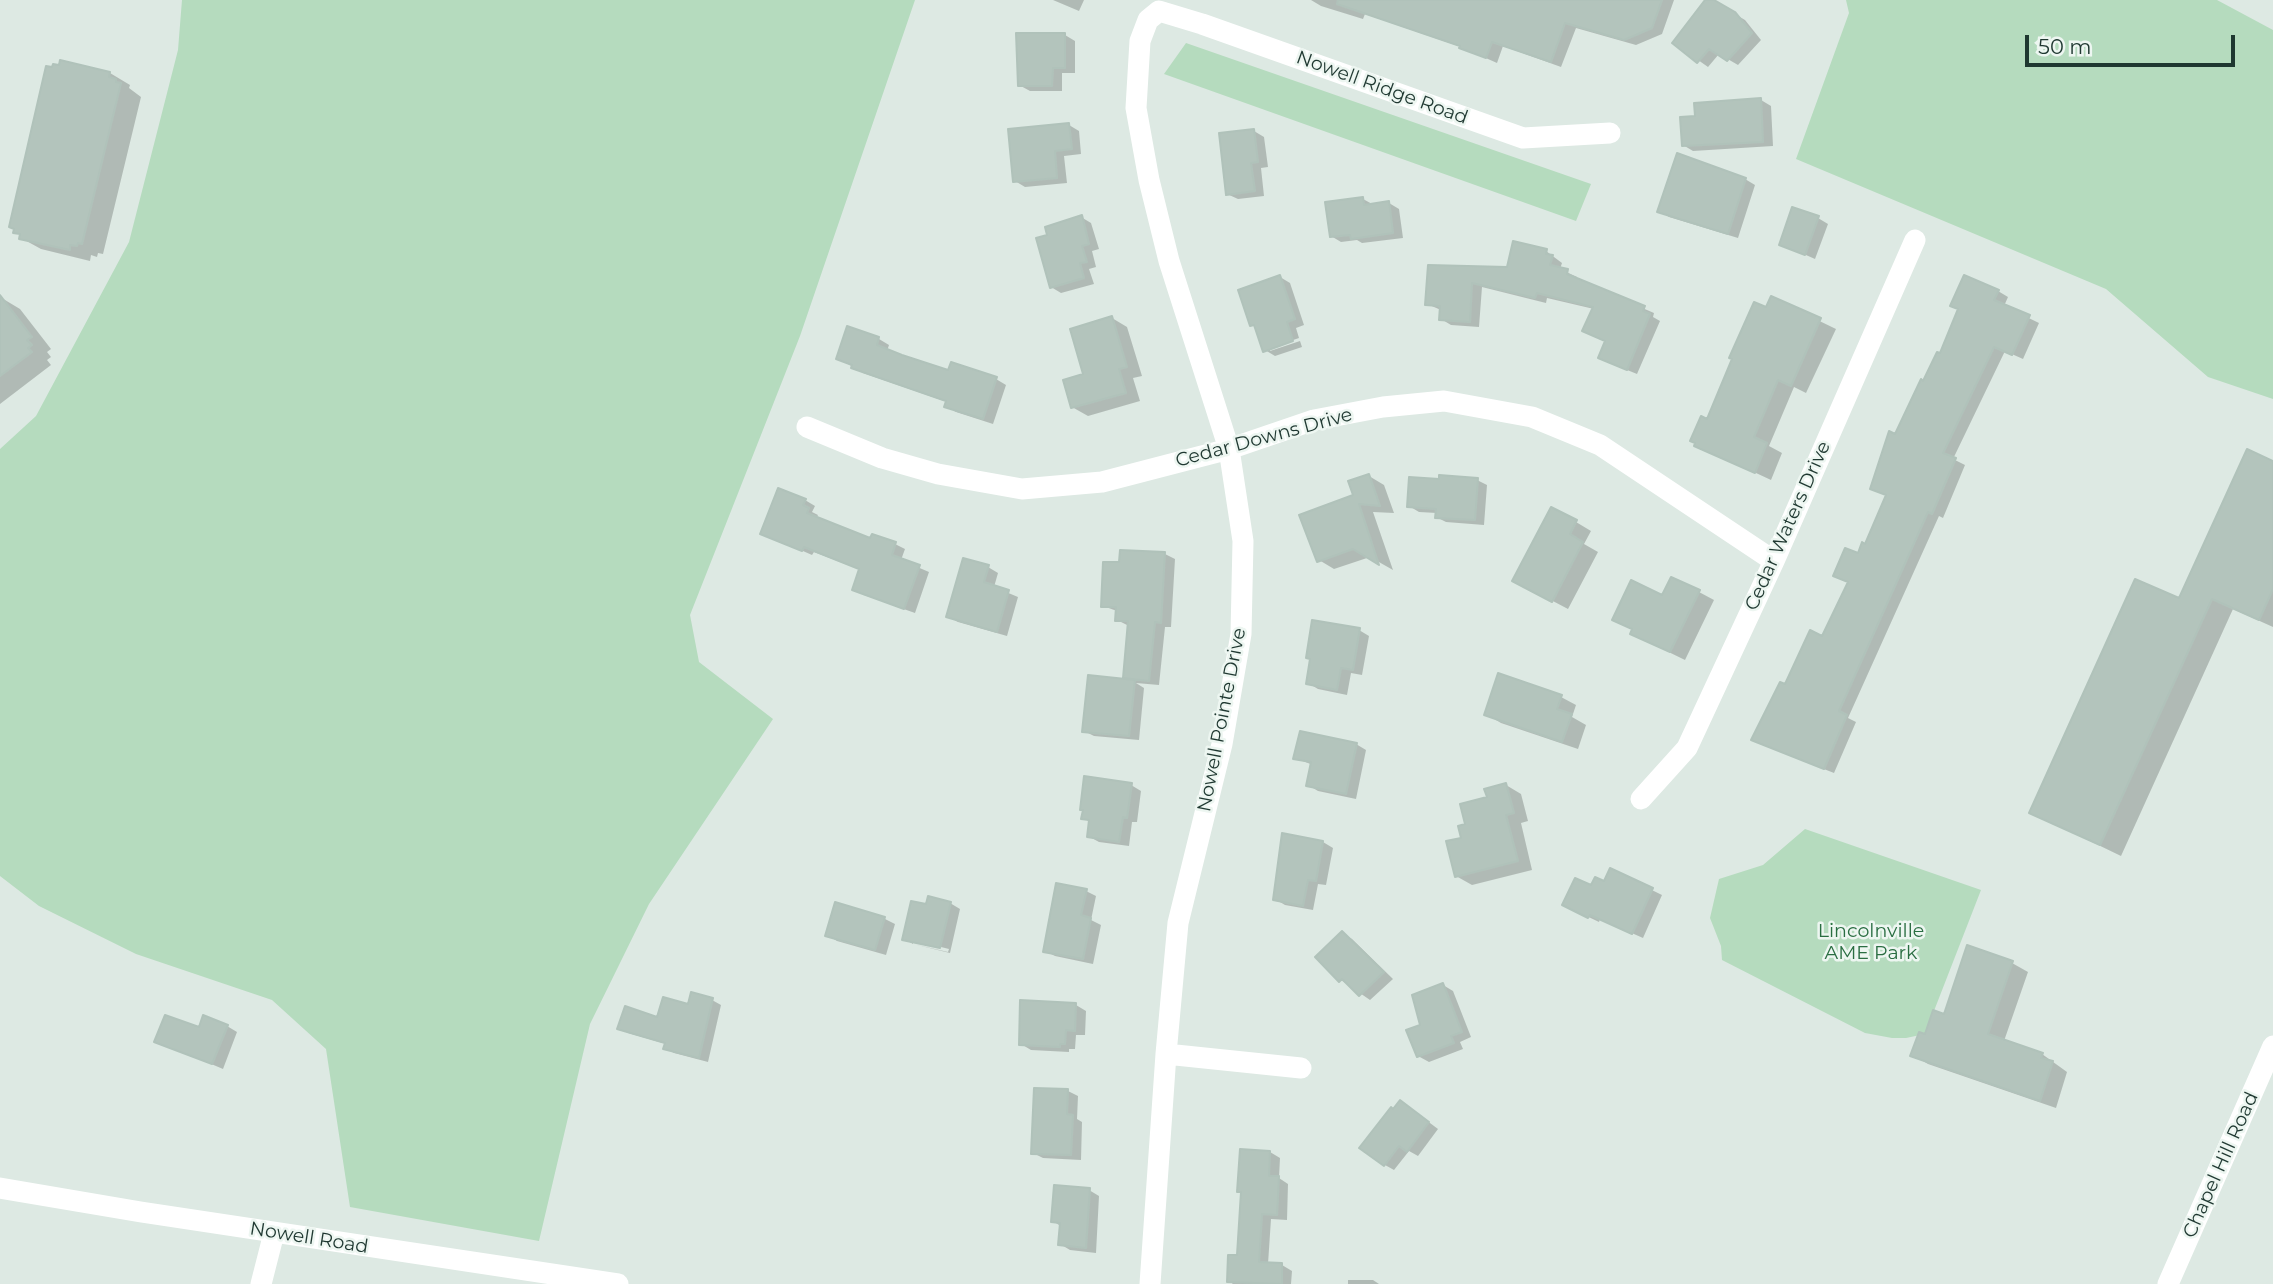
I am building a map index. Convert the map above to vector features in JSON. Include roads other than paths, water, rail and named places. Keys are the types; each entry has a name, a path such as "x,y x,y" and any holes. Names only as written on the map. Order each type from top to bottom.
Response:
{"street":[{"name":"Nowell Ridge Road","path":"1140,41 1148,20 1159,6 1523,138 1610,133"},
{"name":"Nowell Pointe Drive","path":"1140,41 1136,108 1149,180 1169,261 1229,449 1243,541 1241,635 1222,744 1178,923 1150,1284"},
{"name":"Cedar Waters Drive","path":"1642,799 1687,748 1774,561 1915,240"},
{"name":"Cedar Downs Drive","path":"807,427 881,457 938,474 1022,489 1102,482 1229,449 1314,420 1383,407 1444,401 1532,417 1600,445 1774,561"},
{"name":"Chapel Hill Road","path":"2168,1284 2273,1046"},
{"path":"1166,1054 1301,1068"},
{"name":"Nowell Road","path":"0,1188 274,1233 618,1284"},
{"path":"261,1284 274,1233"}],"park label":[{"name":"Lincolnville AME Park","path":"1871,942"}]}
